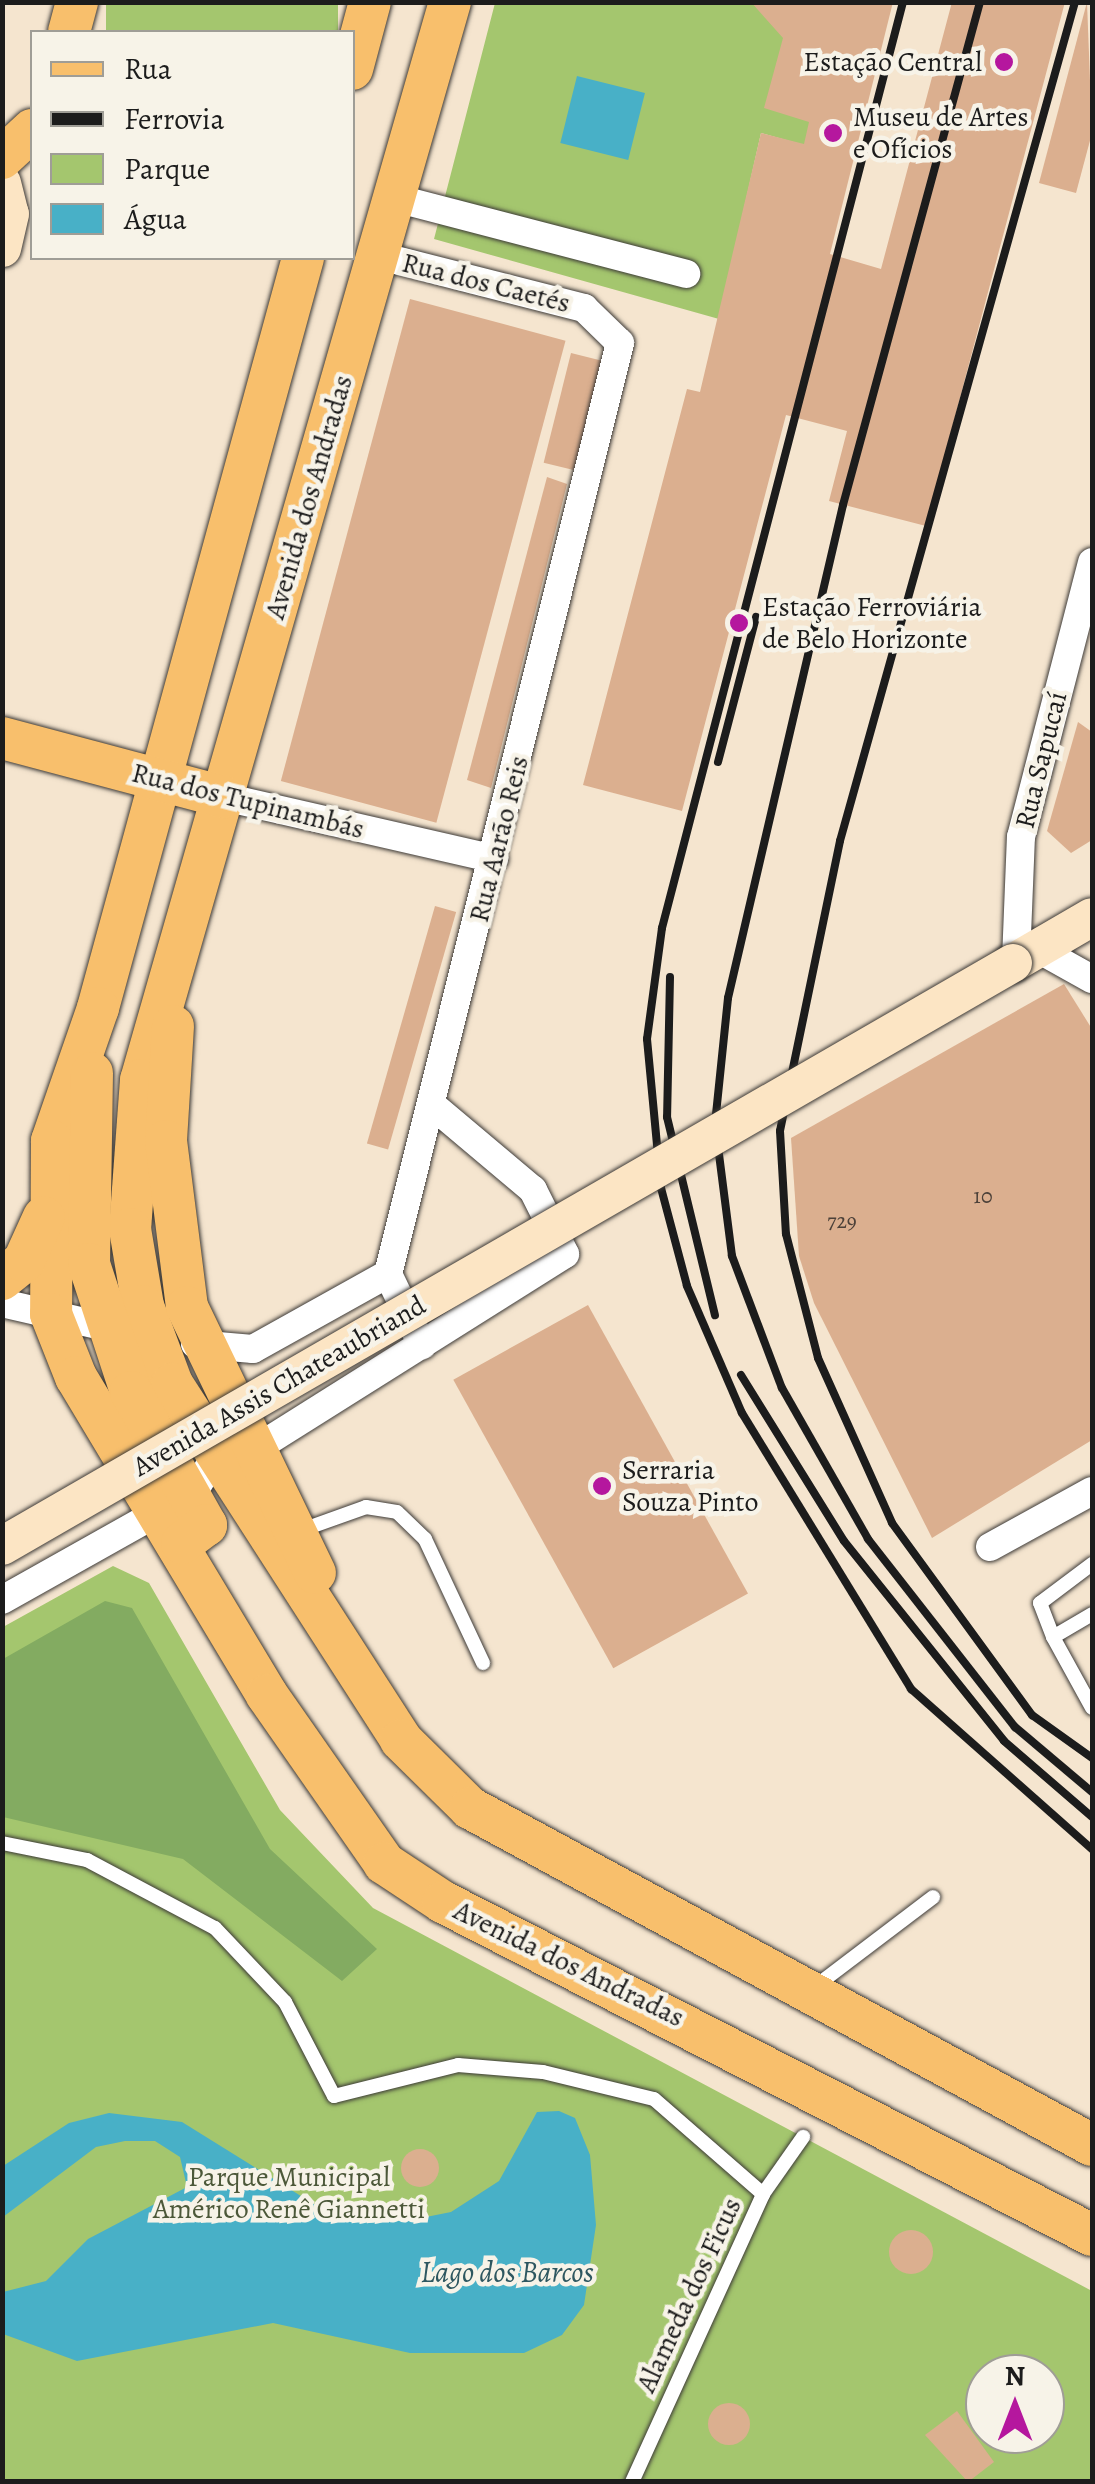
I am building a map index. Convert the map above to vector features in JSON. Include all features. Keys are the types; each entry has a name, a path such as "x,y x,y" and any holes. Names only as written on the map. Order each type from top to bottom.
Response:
{"main road":[{"path":"70,30 78,2"},
{"path":"355,59 370,2"},
{"name":"Avenida dos Andradas","path":"450,2 396,198 366,253 174,992 141,1080 132,1144 130,1229 156,1337 236,1461 356,1670 401,1740 470,1808 1092,2145"},
{"path":"2,158 30,132"},
{"name":"Avenida dos Andradas","path":"184,1517 76,1377 50,1314 44,1217 52,1141 98,1008 156,781 303,260"},
{"name":"Rua dos Tupinambás","path":"2,738 224,797"},
{"name":"Avenida dos Andradas","path":"174,992 170,1233 186,1306 208,1346 236,1461 298,1531 356,1670"},
{"name":"Avenida dos Andradas","path":"98,1008 83,1209 104,1327 184,1517 267,1695 384,1863 443,1902 1092,2235"},
{"path":"2,1279 24,1261 44,1217"},
{"path":"184,1517 236,1461"}],"street":[{"path":"2,183 2,250"},
{"path":"396,198 686,274"},
{"path":"2,250 30,201"},
{"name":"Rua dos Caetés","path":"366,253 584,308 614,328"},
{"name":"Rua Aarão Reis","path":"388,1274 620,362 614,328"},
{"name":"Rua Sapucaí","path":"1022,957 1021,837 1092,562"},
{"name":"Rua dos Tupinambás","path":"224,797 494,859"},
{"name":"Avenida Assis Chateaubriand","path":"2,1546 1092,916"},
{"path":"1022,957 1092,979"},
{"name":"Avenida Assis Chateaubriand","path":"236,1461 564,1254 534,1190 432,1105"},
{"path":"388,1274 422,1345"},
{"name":"Avenida Assis Chateaubriand","path":"2,1303 156,1337 253,1349 388,1274"},
{"path":"990,1547 1092,1491"},
{"name":"Avenida Assis Chateaubriand","path":"2,1600 184,1517"}],"lane":[{"path":"298,1531 366,1507 397,1512 425,1539 483,1663"},
{"path":"1092,1564 1042,1595 1053,1637 1092,1708"},
{"path":"1053,1637 1092,1614"},
{"path":"2,1843 87,1860 215,1928 285,2002 334,2096 458,2065 543,2072 654,2099 763,2194"},
{"path":"808,1993 934,1897"},
{"name":"Alameda dos Ficus","path":"632,2482 763,2194 803,2137"}],"green space":[{"path":"106,3 338,3 338,30 106,30"},
{"path":"495,3 862,3 825,151 761,133 719,319 434,239"},
{"name":"Parque Municipal Américo Renê Giannetti","path":"113,1566 149,1583 280,1810 373,1908 1092,2291 1092,2481 3,2482 3,1627"},
{"path":"105,1601 132,1608 270,1849 377,1949 342,1981 183,1859 3,1817 3,1659"}],"water":[{"path":"577,76 645,93 628,160 560,143"},
{"name":"Lago dos Barcos","path":"559,2111 575,2118 590,2155 596,2225 584,2305 562,2335 524,2353 410,2353 273,2323 77,2361 3,2334 3,2292 46,2281 88,2239 187,2187 180,2157 155,2141 125,2141 96,2147 3,2217 3,2166 69,2123 109,2113 182,2122 341,2221 406,2221 451,2212 499,2181 537,2112"}],"building":[{"path":"751,2 893,2 830,254 881,269 952,2 1065,2 926,526 829,501 847,431 786,415 682,811 583,785 687,389 700,392 761,133 804,144 809,122 764,108 783,38"},
{"name":"Museu de Artes e Ofícios","path":"1087,2 1092,133 1076,193 1039,183"},
{"path":"410,299 566,341 436,823 281,781"},
{"path":"571,353 604,361 577,471 544,463"},
{"path":"547,477 567,484 491,788 467,780"},
{"path":"1078,722 1092,732 1092,840 1071,853 1047,831"},
{"path":"435,906 456,912 388,1149 367,1143"},
{"path":"1064,984 1092,1029 1092,1440 932,1538 814,1303 799,1256 791,1138"},
{"name":"Serraria Souza Pinto","path":"588,1305 748,1594 613,1668 453,1380"},
{"path":"420,2149 434,2154 439,2168 434,2182 420,2187 406,2182 401,2168 406,2154"},
{"path":"911,2230 926,2237 933,2252 926,2267 911,2274 896,2267 889,2252 896,2237"},
{"path":"729,2403 744,2409 750,2424 744,2439 729,2445 714,2439 708,2424 714,2409"},
{"path":"957,2411 965,2422 965,2454 988,2454 994,2462 968,2482 925,2435"}],"railway":[{"path":"903,2 662,928 647,1039 661,1188 687,1286 742,1413 911,1689 1092,1849"},
{"path":"980,2 843,505 728,998 715,1123 732,1256 782,1388 868,1539 1015,1727 1092,1792"},
{"path":"1075,2 840,841 780,1131 786,1234 818,1358 892,1523 1032,1715 1092,1758"},
{"path":"718,762 756,617"},
{"path":"670,977 667,1117 715,1315"},
{"path":"741,1375 844,1541 1004,1741 1092,1817"}],"place":[{"name":"Estação Central","path":"1004,62"},
{"name":"Museu de Artes e Ofícios","path":"833,133"},
{"name":"Estação Ferroviária de Belo Horizonte","path":"739,623"},
{"name":"Serraria Souza Pinto","path":"602,1486"}]}
